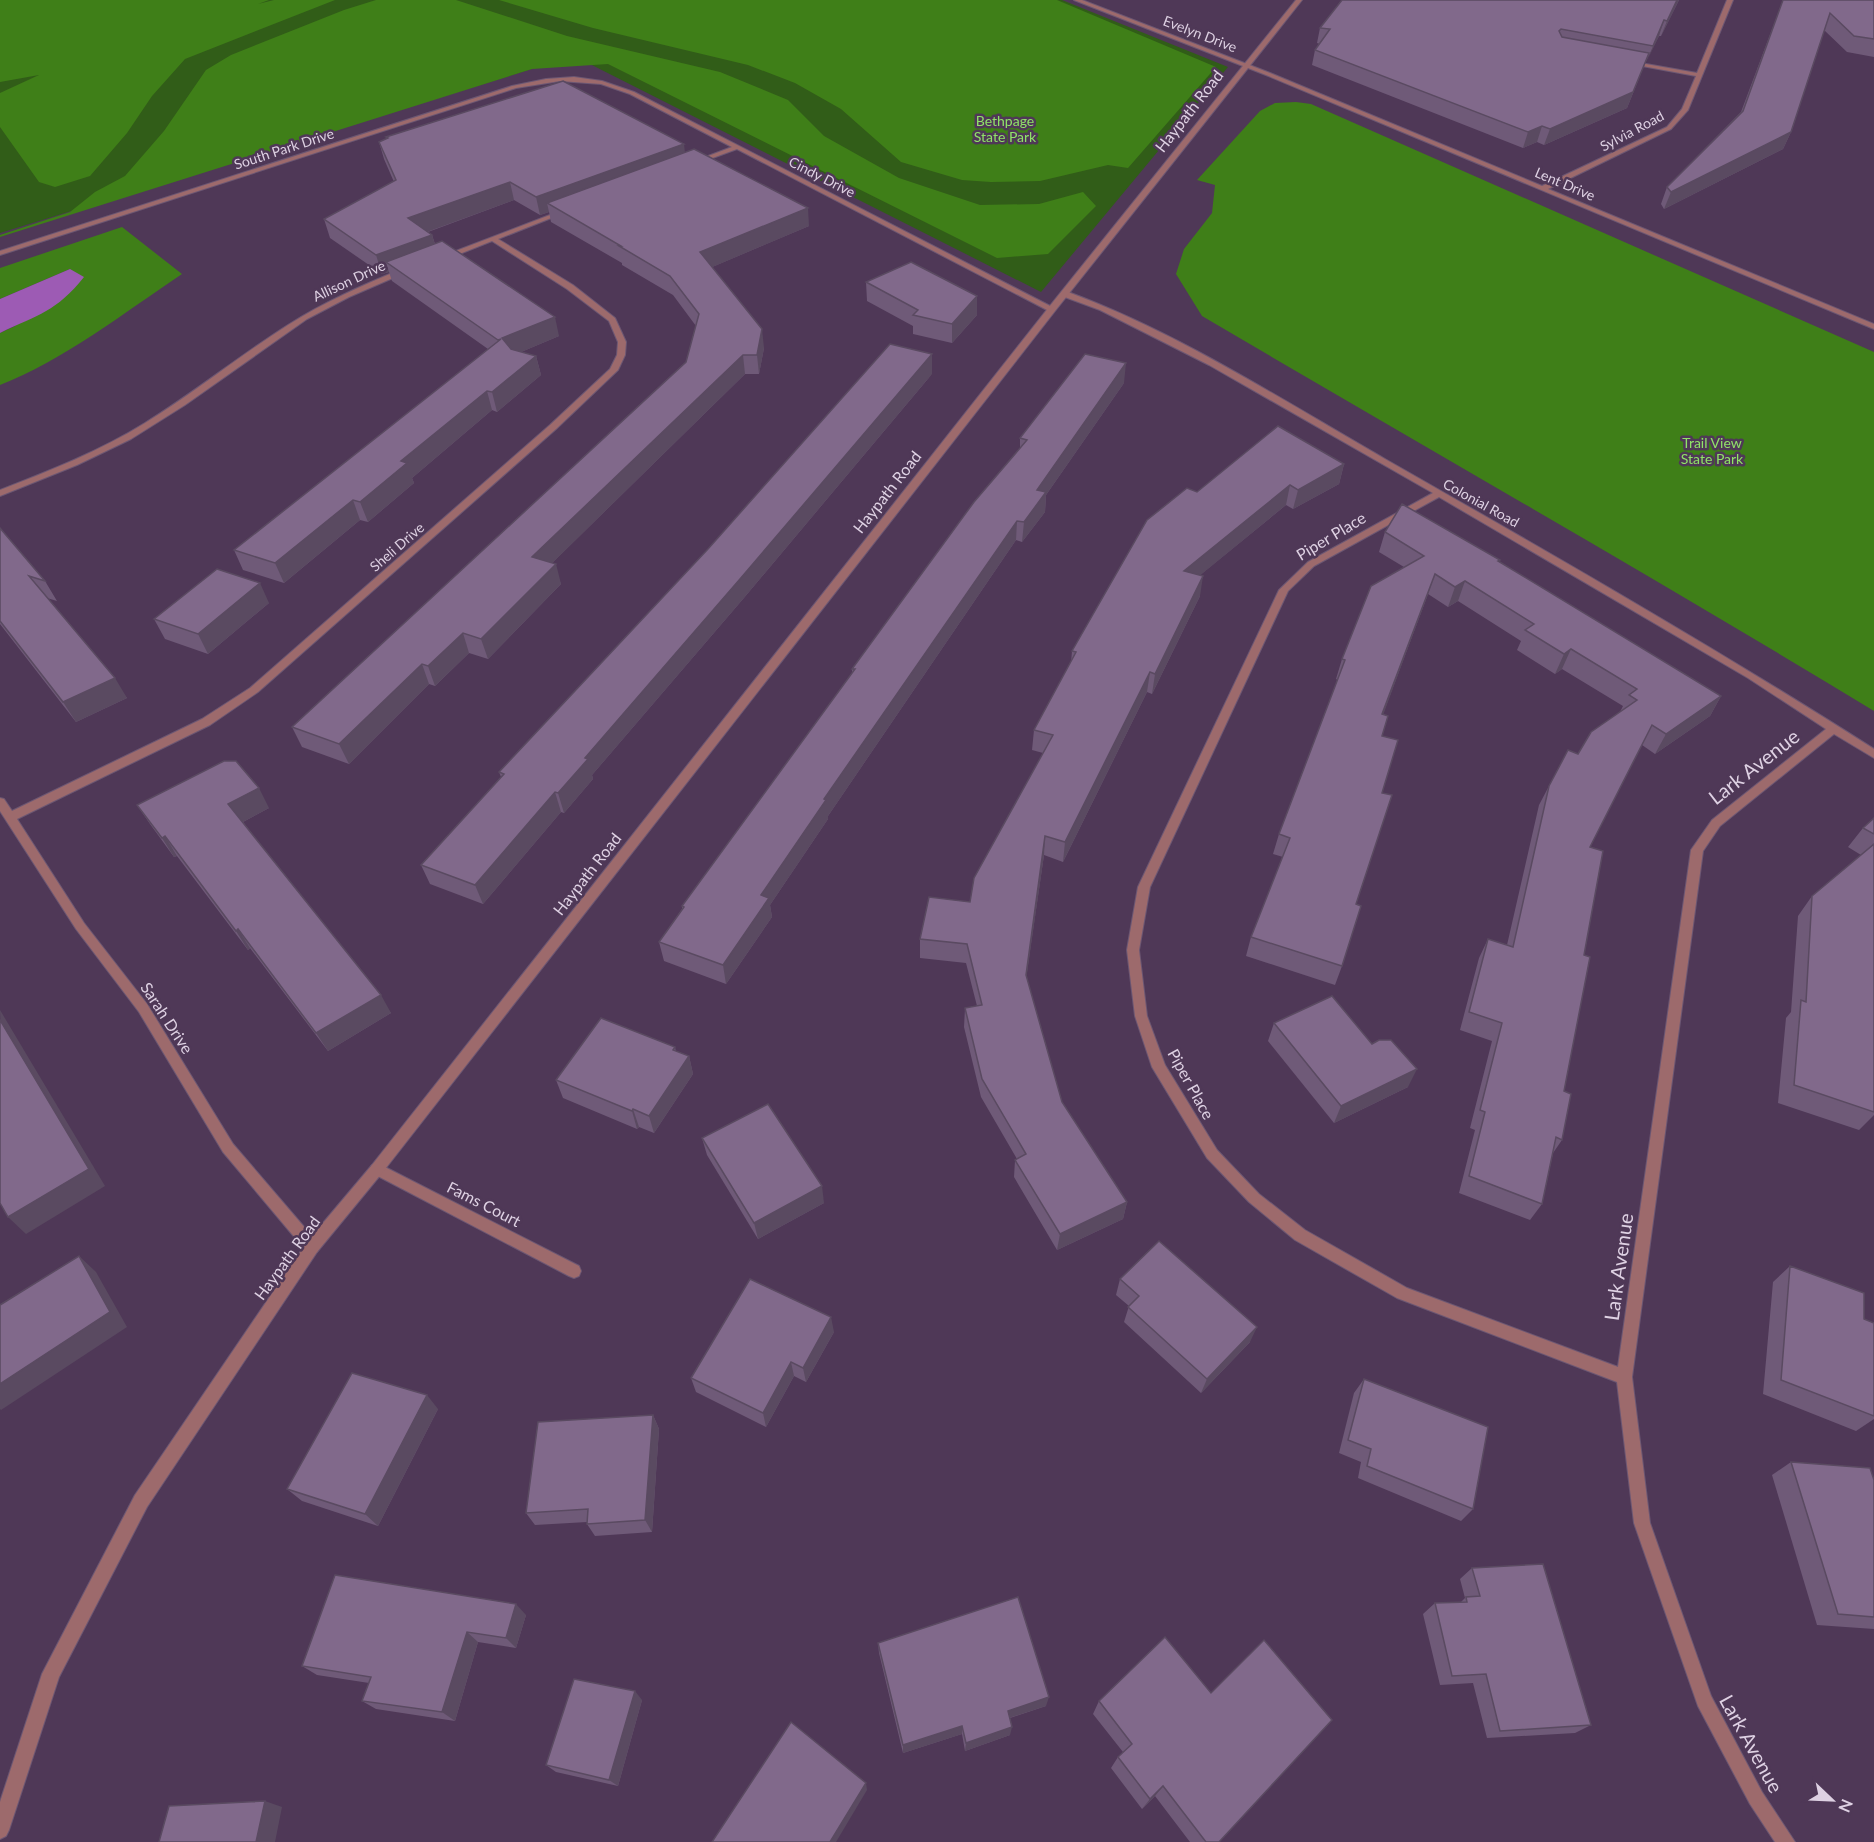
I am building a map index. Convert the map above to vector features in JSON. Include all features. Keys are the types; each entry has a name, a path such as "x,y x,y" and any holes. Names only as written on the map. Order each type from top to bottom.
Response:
{"street":[{"name":"Evelyn Drive","path":"1077,0 1246,65"},
{"name":"Haypath Road","path":"0,1830 51,1674 141,1501 312,1247 377,1169 1052,309 1299,0"},
{"name":"Sylvia Road","path":"1544,188 1669,128 1685,110 1730,0"},
{"path":"1618,61 1699,75"},
{"name":"Lent Drive","path":"1246,65 1874,327"},
{"name":"Cindy Drive","path":"577,78 607,82 632,93 1052,309"},
{"name":"South Park Drive","path":"0,253 514,87 541,81 577,78"},
{"path":"692,164 736,147"},
{"path":"437,259 570,210"},
{"name":"Sheli Drive","path":"10,817 206,722 254,690 553,427 614,370 621,355 622,342 612,320 570,287 493,239"},
{"name":"Allison Drive","path":"0,493 96,454 146,426 291,326 330,303 414,267"},
{"name":"Colonial Road","path":"1065,294 1103,308 1212,363 1743,670 1874,754"},
{"name":"Piper Place","path":"1438,494 1311,564 1284,590 1144,887 1133,950 1141,1016 1159,1067 1212,1154 1254,1198 1300,1235 1402,1293 1624,1377"},
{"name":"Lark Avenue","path":"1786,1842 1756,1798 1704,1700 1642,1523 1624,1377 1697,850 1716,822 1833,729"},
{"name":"Sarah Drive","path":"0,802 80,926 143,1008 228,1148 312,1247"},
{"name":"Fams Court","path":"377,1169 574,1272"}],"green space":[{"name":"Bethpage State Park","path":"0,0 1062,0 1228,67 1041,292 574,56 0,233"},
{"path":"0,0 269,0 258,4 274,0 335,0 185,59 152,96 127,133 90,176 55,187 39,182 0,127 0,93 39,75 0,82"},
{"path":"376,0 456,0 567,36 720,72 788,100 824,136 899,178 980,205 1039,204 1083,192 1096,206 1048,254 997,258 608,64 532,69 0,237 0,235 70,212 95,192 125,176 164,131 206,70 231,55 344,10"},
{"path":"499,0 1057,0 1216,67 1128,168 1108,165 1040,181 962,180 901,162 841,109 795,83 748,65 593,28"},
{"name":"Trail View State Park","path":"1275,103 1311,104 1874,352 1874,711 1623,561 1202,316 1176,274 1184,249 1212,213 1215,185 1197,180 1260,111"},
{"path":"122,227 182,274 70,349 47,363 0,385 0,333 15,326 70,269 0,299 0,268"}],"shaded area":[{"path":"70,269 84,277 65,298 46,311 0,333 0,299"}],"building":[{"path":"1342,0 1677,0 1667,21 1664,20 1653,46 1561,29 1559,31 1562,37 1649,53 1633,92 1550,129 1542,126 1528,132 1315,50 1330,29 1320,28"},
{"path":"1783,0 1874,0 1874,39 1854,36 1830,13 1791,132 1671,192 1667,187 1743,111"},
{"path":"563,81 684,144 536,197 510,182 408,218 432,235 376,255 324,219 396,180 379,142 388,138 386,137"},
{"path":"694,149 808,208 700,252 762,329 757,355 743,355 532,557 556,564 481,639 463,633 428,666 422,664 339,744 292,727 686,362 699,314 670,276 547,203"},
{"path":"442,241 555,317 502,338 511,349 536,356 492,392 487,391 401,461 407,463 360,502 353,500 275,563 234,550 501,339 498,340 386,262"},
{"path":"911,262 977,296 952,324 913,315 918,310 866,282"},
{"path":"890,344 932,354 585,758 588,759 558,793 555,792 475,885 421,865 504,774 499,772 708,549"},
{"path":"1085,354 1126,363 1037,490 1046,492 1024,522 1017,521 824,799 826,800 761,895 769,898 723,965 659,942 684,907 682,906 855,669 852,669 974,502 1027,440 1020,438"},
{"path":"1278,426 1344,464 1298,490 1290,485 1184,571 1203,576 1155,674 1150,672 1065,842 1045,836 1026,975 1062,1102 1127,1202 1060,1234 1015,1160 1026,1154 982,1079 965,1008 982,1005 967,944 920,939 929,897 970,902 974,878 1053,735 1034,730 1076,652 1072,651 1147,520 1187,488 1197,492"},
{"path":"1402,504 1500,560 1498,561 1721,696 1666,734 1652,725 1590,847 1603,851 1584,955 1590,957 1564,1091 1571,1094 1562,1140 1556,1137 1542,1204 1469,1176 1485,1112 1480,1110 1502,1023 1469,1012 1488,939 1513,947 1549,786 1568,750 1578,754 1591,732 1637,700 1629,695 1637,689 1571,649 1564,654 1525,630 1534,624 1465,581 1455,587 1435,574 1382,714 1388,716 1382,736 1398,740 1382,793 1392,795 1356,904 1361,906 1342,966 1251,937 1290,838 1279,834 1371,586 1424,556 1385,532"},
{"path":"0,528 45,581 29,576 115,678 63,702 0,621"},
{"path":"217,569 260,583 198,634 154,619"},
{"path":"224,761 236,761 259,788 228,804 381,995 316,1033 165,836 162,838 137,805"},
{"path":"1874,818 1874,834 1863,828"},
{"path":"1874,844 1874,1112 1794,1085 1801,1000 1806,1002 1812,896"},
{"path":"1332,996 1372,1044 1379,1040 1391,1040 1417,1069 1341,1106 1274,1023"},
{"path":"601,1018 675,1047 673,1050 689,1056 649,1116 556,1080"},
{"path":"0,1020 89,1169 8,1217 0,1203"},
{"path":"768,1104 822,1186 754,1223 702,1138"},
{"path":"1159,1241 1257,1327 1207,1379 1128,1307 1139,1296 1120,1279"},
{"path":"79,1256 110,1312 0,1384 0,1305"},
{"path":"1790,1266 1864,1293 1864,1319 1874,1323 1874,1416 1781,1380"},
{"path":"750,1279 831,1317 803,1368 791,1362 763,1413 691,1378"},
{"path":"352,1373 427,1395 365,1514 287,1489"},
{"path":"1364,1379 1488,1427 1473,1509 1367,1466 1371,1449 1348,1440"},
{"path":"653,1415 645,1520 587,1524 588,1509 526,1513 538,1422"},
{"path":"1791,1462 1870,1468 1874,1480 1874,1617 1838,1614"},
{"path":"1543,1564 1591,1725 1500,1731 1486,1674 1452,1676 1435,1603 1467,1602 1466,1597 1480,1596 1472,1568"},
{"path":"335,1575 516,1604 506,1638 467,1632 442,1712 362,1701 371,1677 302,1666"},
{"path":"1018,1597 1049,1697 1008,1711 1012,1727 966,1743 962,1726 903,1745 878,1643"},
{"path":"1165,1637 1211,1693 1264,1640 1332,1720 1219,1842 1206,1842 1163,1786 1150,1799 1118,1757 1132,1744 1099,1701"},
{"path":"574,1679 635,1691 609,1780 546,1765"},
{"path":"791,1722 866,1783 830,1842 712,1842"},
{"path":"265,1801 256,1842 159,1842 169,1806"}]}
